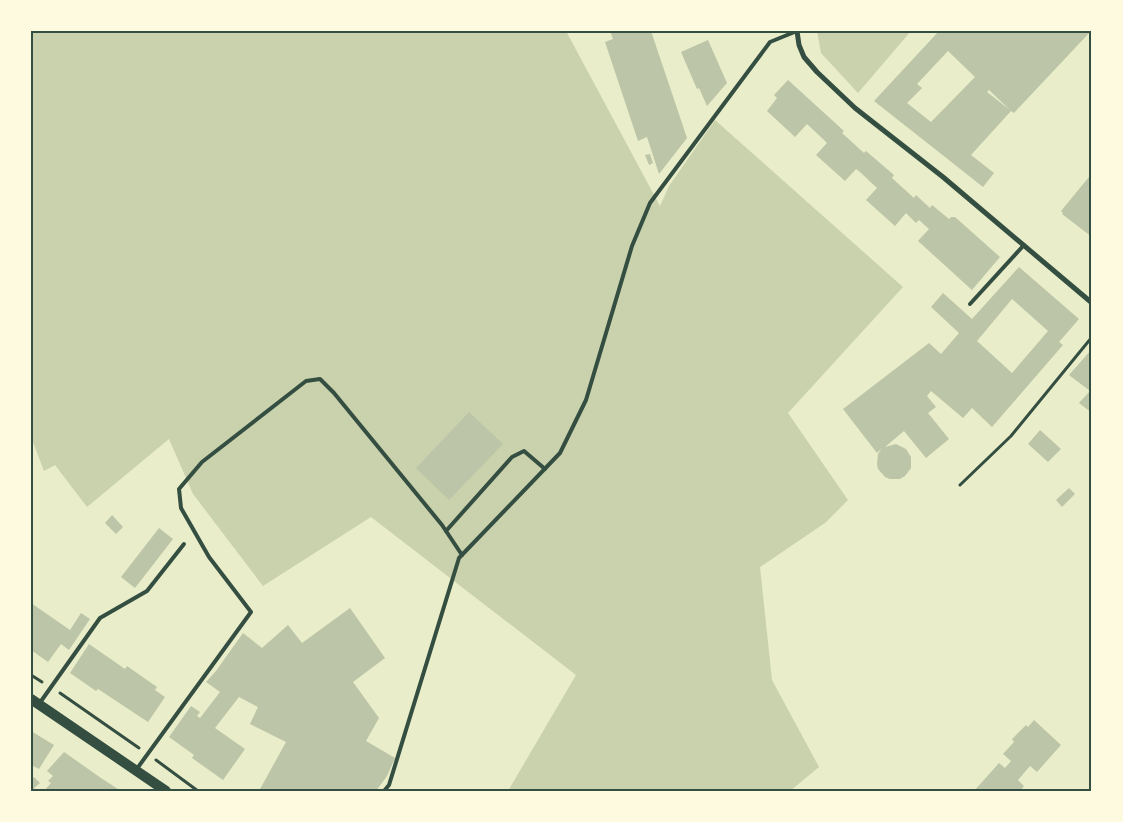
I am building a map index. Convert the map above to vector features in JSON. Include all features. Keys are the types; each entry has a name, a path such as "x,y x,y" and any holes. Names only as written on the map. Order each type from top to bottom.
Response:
{"main road":[{"path":"35,701 166,791"}],"street":[{"path":"797,31 799,45 804,56 817,72 855,108 943,177 1092,303"}],"lane":[{"path":"384,791 389,785 459,558 560,453 586,400 632,246 650,203 770,42 797,31"},
{"path":"970,304 1024,245"},
{"path":"136,770 251,612 209,557 181,508 179,489 202,462 306,381 320,379 334,393 446,531 462,555"},
{"path":"446,531 512,457 524,451 545,469"},
{"path":"35,701 51,686 100,618 147,591 184,544"}],"path":[{"path":"960,485 1011,436 1092,338"},
{"path":"31,675 51,686 198,791"}],"green space":[{"path":"31,31 566,31 660,206 669,186 715,120 903,287 788,413 848,500 825,523 760,567 772,680 819,767 790,791 508,791 576,675 371,517 263,586 193,494 169,439 87,507 55,465 44,471 31,437"},
{"path":"817,31 911,31 858,93 821,53"}],"building":[{"path":"610,31 651,31 687,138 659,174 647,137 638,141 605,42 613,39"},
{"path":"939,31 1091,31 1014,113 1011,111 971,155 994,173 983,187 874,101","holes":["948,51 975,77 931,122 907,103 922,88 917,84","989,90 1010,110 987,92"]},
{"path":"708,40 727,83 707,106 699,88 697,89 681,52"},
{"path":"788,80 844,131 842,133 864,153 866,151 894,175 892,178 914,198 916,195 930,208 932,205 949,219 955,217 1000,257 972,290 918,241 929,229 919,220 916,223 906,213 895,226 866,200 877,188 860,172 856,169 845,181 816,155 827,143 807,124 795,137 767,111 777,98 774,95"},
{"path":"650,154 653,163 649,165 645,155"},
{"path":"1089,177 1092,179 1092,237 1062,214 1061,211"},
{"path":"1019,267 1079,319 1059,342 1063,345 992,427 972,408 963,418 931,391 927,396 936,407 928,413 949,439 926,458 904,431 885,447 896,444 906,449 911,457 911,468 900,479 885,477 878,469 877,464 878,454 882,448 877,453 843,409 929,343 941,354 959,333 931,307 943,293 972,319","holes":["1012,299 1048,331 1012,373 977,341"]},
{"path":"1092,349 1092,413 1079,403 1090,391 1069,375"},
{"path":"469,412 503,444 449,500 416,468"},
{"path":"1040,430 1061,449 1048,462 1028,444"},
{"path":"1069,488 1075,494 1062,507 1056,500"},
{"path":"112,515 123,527 116,534 105,523"},
{"path":"159,528 173,539 135,588 121,577"},
{"path":"31,603 70,630 81,613 90,619 69,650 61,644 48,662 31,650"},
{"path":"350,608 385,658 353,682 379,718 366,741 395,758 387,776 376,791 259,791 286,742 250,724 258,707 239,697 215,728 245,749 223,780 192,758 194,755 169,737 191,706 200,712 197,716 200,718 220,692 206,682 243,633 262,648 288,625 302,643"},
{"path":"89,644 125,669 127,666 157,687 155,690 165,697 148,722 70,673"},
{"path":"1034,720 1061,745 1037,772 1030,766 1018,780 1024,786 1020,791 974,791 999,763 1005,768 1011,761 1003,754 1014,742 1012,739"},
{"path":"31,731 54,745 39,769 31,765"},
{"path":"64,752 121,791 44,791 51,783 48,781 53,776 47,771"},
{"path":"34,777 40,783 31,791 31,780"}]}
